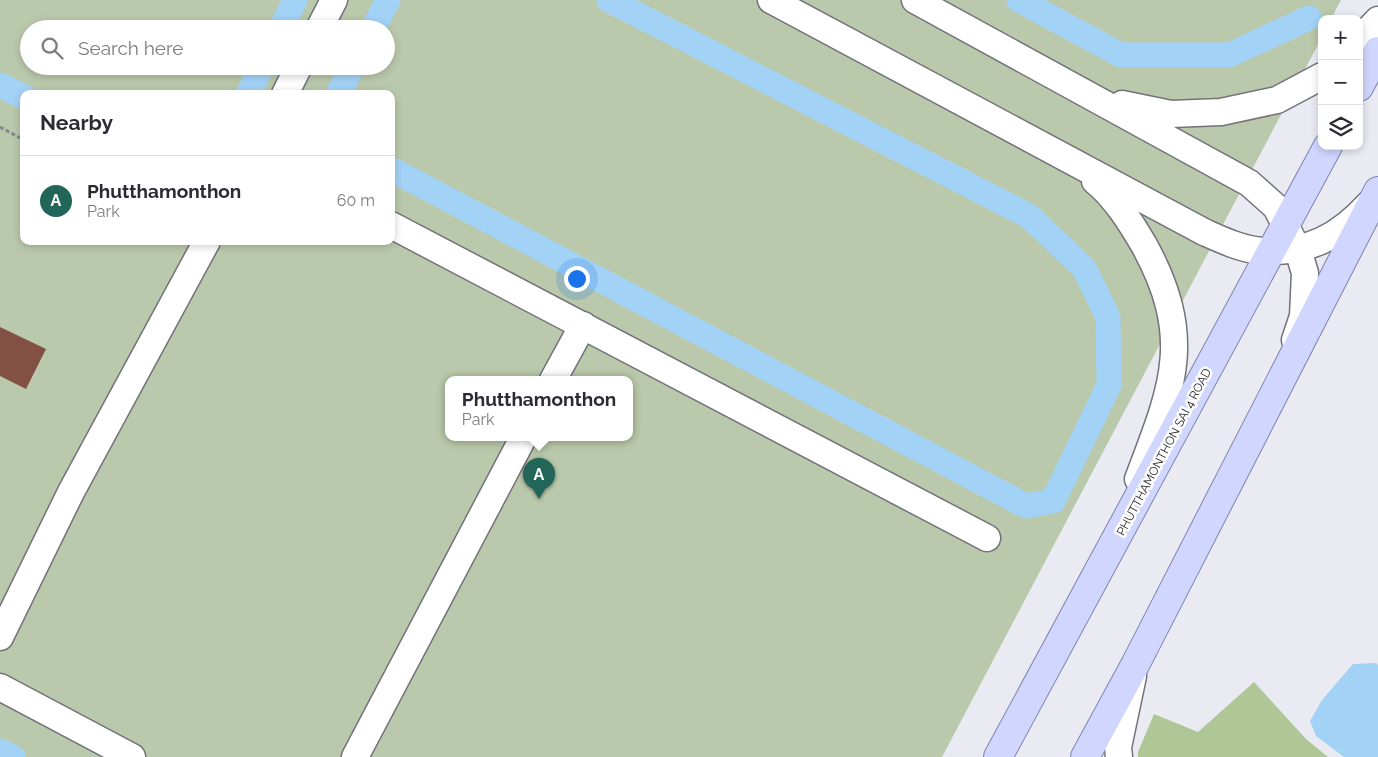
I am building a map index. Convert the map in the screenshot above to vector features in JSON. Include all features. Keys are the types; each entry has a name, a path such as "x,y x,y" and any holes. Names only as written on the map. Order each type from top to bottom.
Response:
{"main road":[{"path":"1363,79 1378,51"},
{"name":"PHUTTHAMONTHON SAI 4 ROAD","path":"998,757 1112,550 1326,150"},
{"path":"1085,757 1135,665 1376,195"}],"street":[{"path":"324,20 334,0"},
{"path":"771,0 1204,232 1236,245 1263,251 1298,250 1322,240 1351,224 1376,195"},
{"path":"915,0 1249,184 1276,207 1298,250 1305,273 1303,316 1285,371"},
{"path":"1363,36 1378,20"},
{"path":"287,90 294,75"},
{"path":"1083,92 1129,106 1171,114 1221,112 1277,100 1318,78"},
{"path":"1066,158 1101,186 1132,225 1155,266 1170,307 1176,345 1165,406 1112,550"},
{"path":"395,227 987,538"},
{"path":"0,637 71,492 205,245"},
{"path":"555,376 583,325"},
{"path":"355,757 521,441"},
{"path":"1119,757 1118,747 1135,665"},
{"path":"0,687 132,757"}],"path":[{"path":"0,127 20,138"}],"green space":[{"path":"0,0 1341,0 1333,15 1318,15 1318,45 942,757 0,757"},
{"path":"1254,682 1306,739 1328,757 1138,757 1138,752 1154,714 1198,732"}],"water":[{"path":"1376,663 1378,665 1378,757 1344,757 1316,736 1310,721 1322,700 1353,664"}],"building":[{"path":"0,327 46,349 26,389 0,376"}],"waterway":[{"path":"285,20 295,0"},
{"path":"378,20 388,0"},
{"path":"395,171 1026,506 1053,501 1109,385 1108,317 1084,268 1029,216 609,0"},
{"path":"1019,0 1121,55 1229,55 1309,18"},
{"path":"250,90 258,75"},
{"path":"340,90 348,75"},
{"path":"0,85 20,95"},
{"path":"0,751 13,757"}],"place":[{"name":"Phutthamonthon","path":"539,499"}]}
